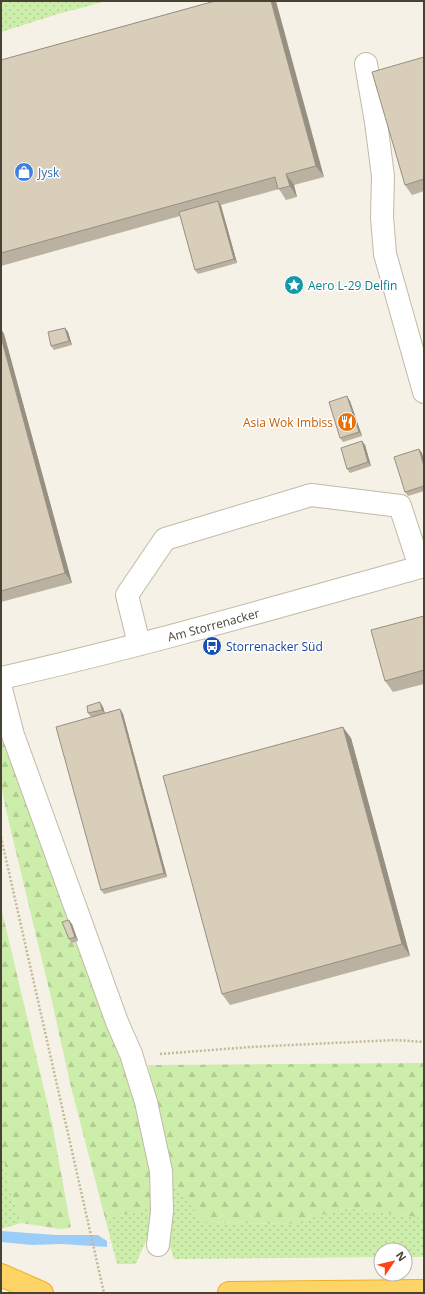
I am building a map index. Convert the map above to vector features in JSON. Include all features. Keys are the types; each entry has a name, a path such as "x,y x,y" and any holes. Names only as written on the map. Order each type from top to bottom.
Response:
{"highway":[{"path":"1,1275 42,1293"},
{"path":"229,1293 424,1291"}],"street":[{"path":"366,64 383,176 382,217 385,254 424,392"},
{"path":"139,644 127,595 165,539 311,495 400,506 422,566"},
{"name":"Am Storrenacker","path":"1,678 139,644 422,566"},
{"path":"1,689 13,735 117,1022 131,1054 146,1102 161,1171 162,1211 158,1245"}],"path":[{"path":"1,837 104,1293"},
{"path":"131,1054 163,1054 250,1047 395,1040 424,1042"}],"green space":[{"path":"1,1 107,1 58,14 1,32"},
{"path":"3,741 8,748 135,1093 154,1163 153,1204 134,1213 105,1218 70,1083 6,810 1,784 1,742"},
{"path":"1,907 52,1123 71,1228 60,1229 21,1223 5,1164 1,1144"},
{"path":"424,1063 424,1218 346,1208 289,1224 203,1222 173,1181 148,1065"},
{"path":"1,1144 9,1184 21,1223 1,1229"},
{"path":"173,1181 204,1222 289,1224 346,1208 424,1218 424,1257 413,1257 413,1242 373,1242 373,1257 174,1259 168,1240 171,1221"},
{"path":"153,1204 154,1211 151,1226 136,1264 117,1264 105,1218 134,1213"}],"water":[{"path":"1,1231 56,1235 98,1235 107,1241 107,1247 62,1244 32,1245 1,1242"}],"building":[{"path":"215,1 271,1 316,166 286,174 290,186 278,189 275,177 1,253 1,60"},
{"path":"424,57 424,179 405,185 372,72"},
{"path":"218,201 234,259 195,270 179,212"},
{"path":"65,328 69,341 51,346 48,332"},
{"path":"1,337 65,573 1,591"},
{"path":"347,396 359,432 340,438 329,402"},
{"path":"362,441 368,462 347,469 341,448"},
{"path":"419,449 424,466 424,486 405,492 394,457"},
{"path":"424,616 424,670 385,681 371,630"},
{"path":"100,702 102,710 88,713 87,706"},
{"path":"120,709 164,873 101,890 56,727"},
{"path":"343,727 402,944 222,994 163,776"},
{"path":"69,920 75,937 69,939 62,922"}],"place":[{"name":"Jysk","path":"24,172"},
{"name":"Aero L-29 Delfin","path":"294,285"},
{"name":"Asia Wok Imbiss","path":"347,422"},
{"name":"Storrenacker Süd","path":"212,646"}]}
